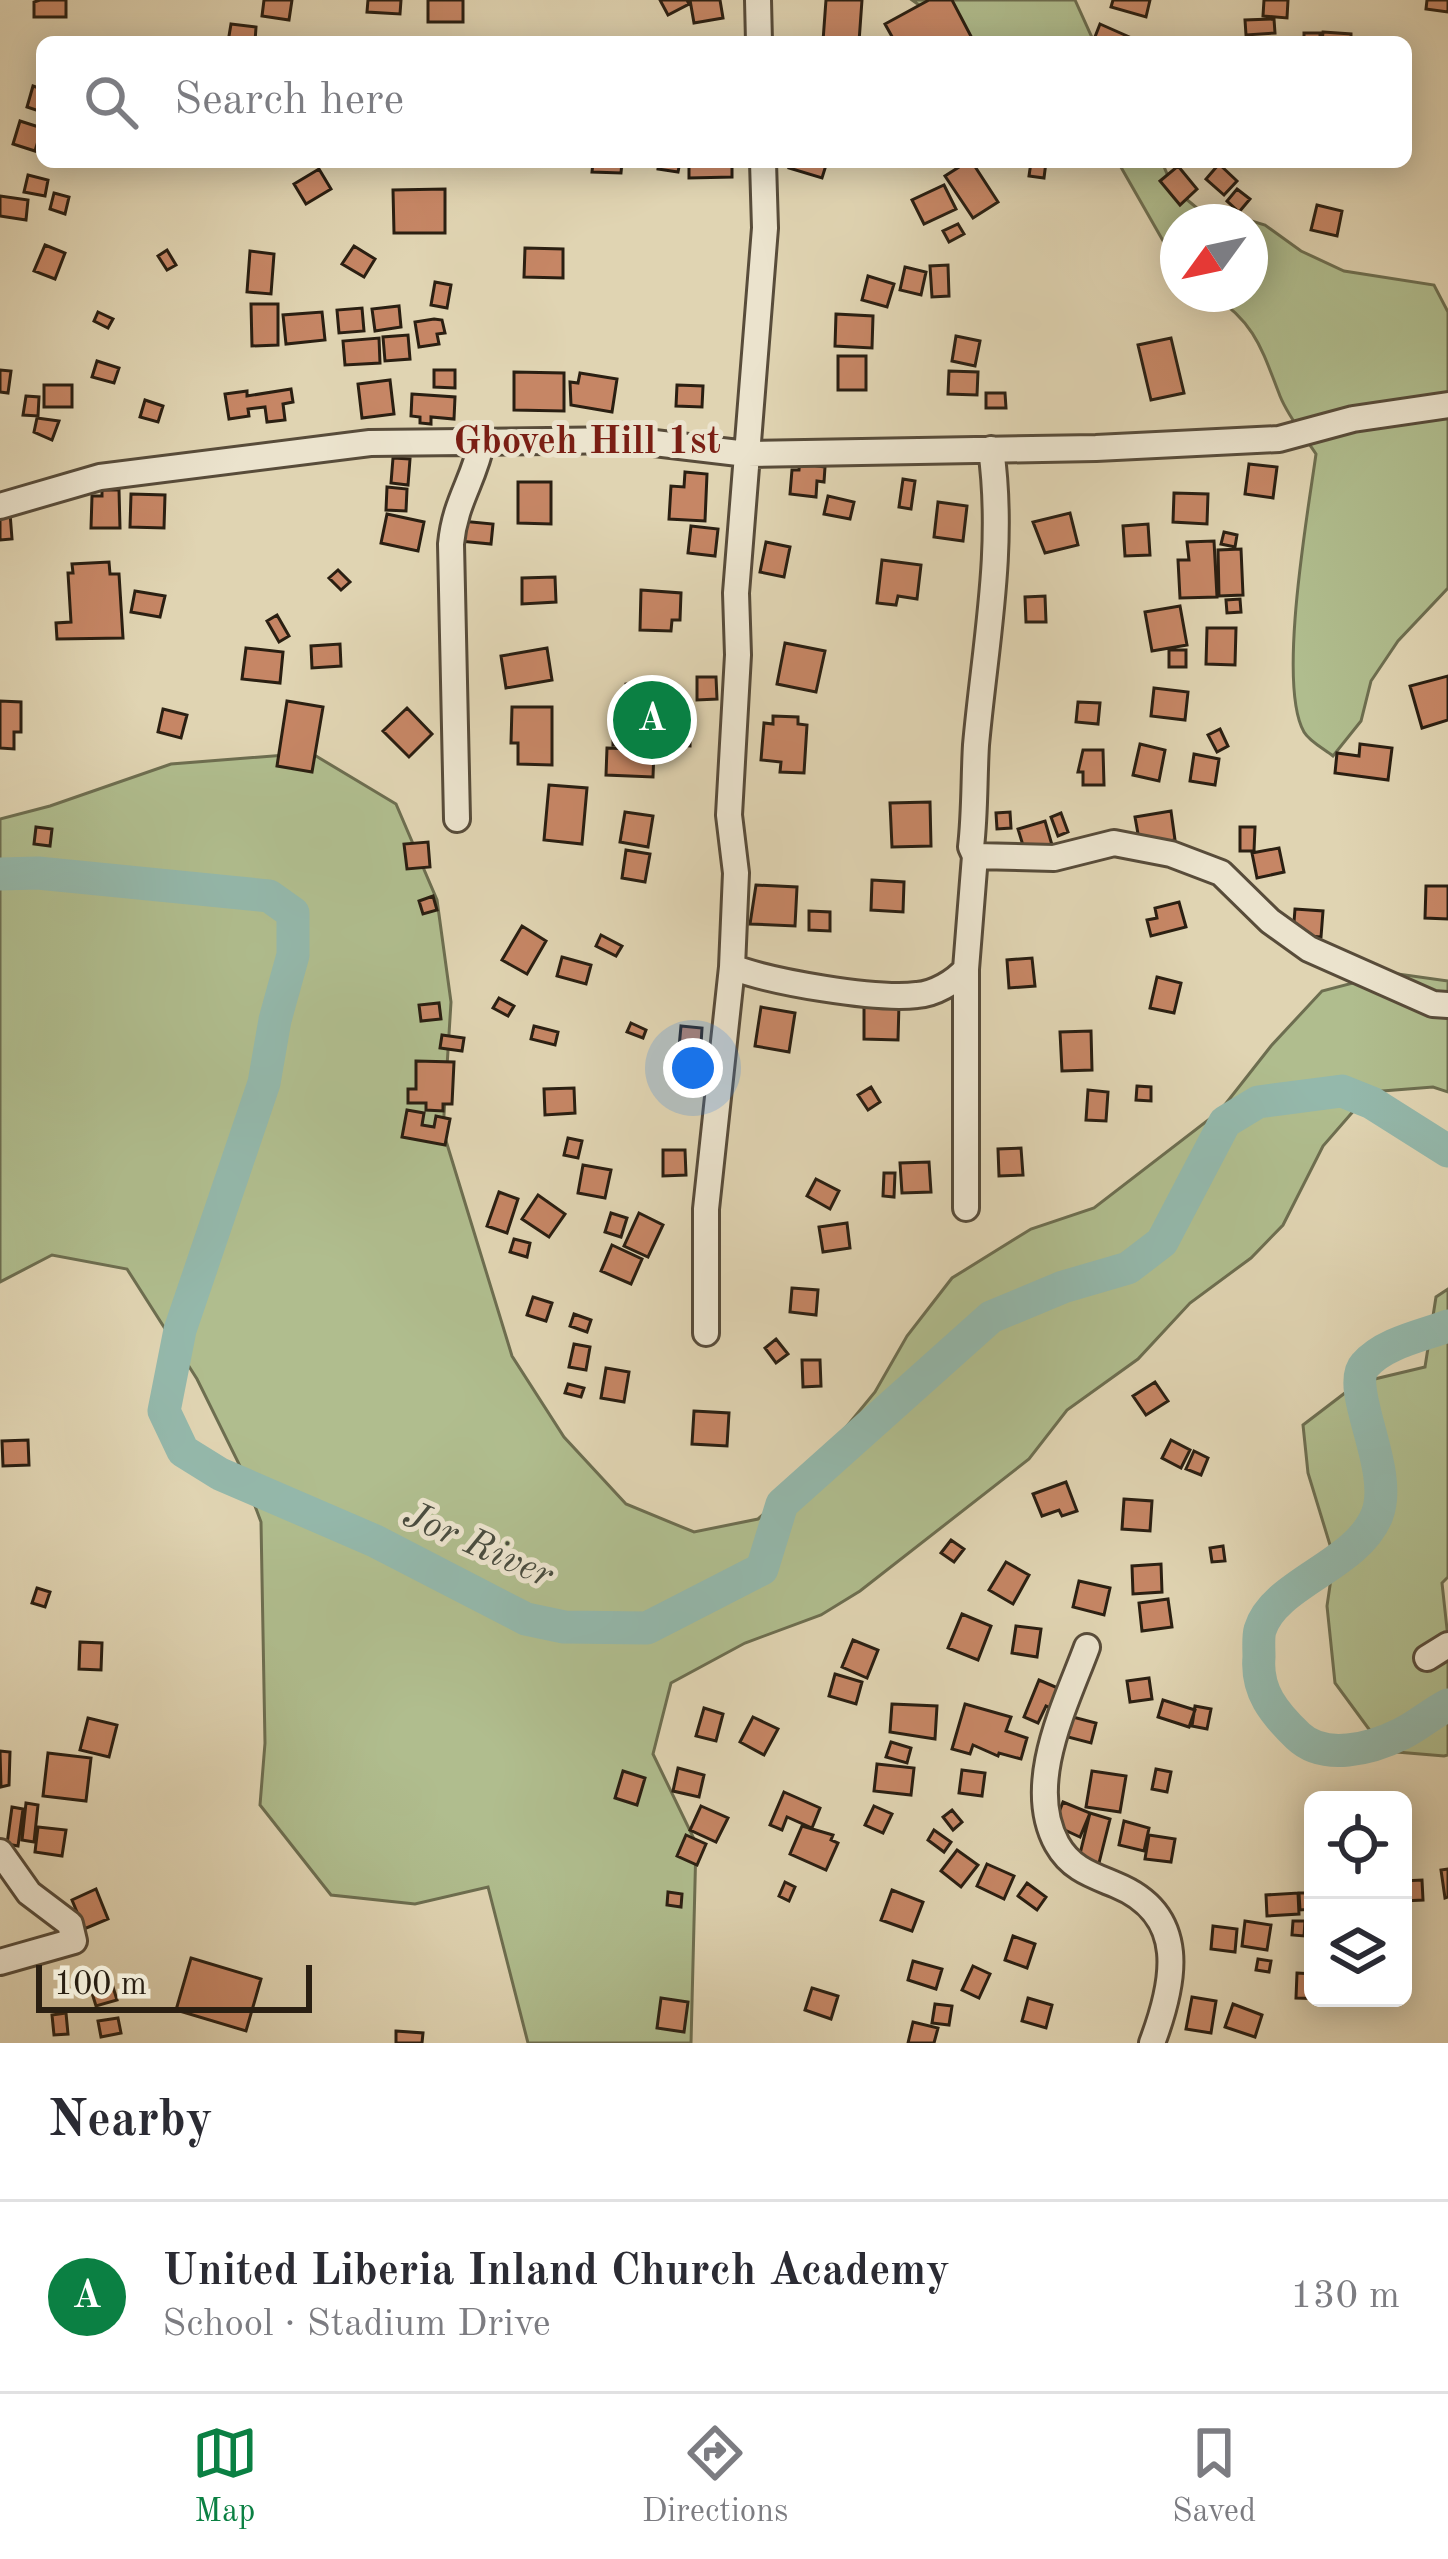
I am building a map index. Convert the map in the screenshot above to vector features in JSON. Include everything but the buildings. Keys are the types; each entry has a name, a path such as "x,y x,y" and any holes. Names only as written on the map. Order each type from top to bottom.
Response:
{"street":[{"path":"758,0 759,36"},
{"path":"706,1333 706,1209 732,967 736,873 729,815 738,655 736,593 765,228 764,168"},
{"path":"0,506 100,478 370,443 628,440 747,454 1279,439 1354,418 1448,405"},
{"path":"457,819 451,544 454,511 476,470 482,441"},
{"path":"966,1208 966,969 975,856 971,847 976,745 997,556 998,500 991,449"},
{"path":"975,856 1054,858 1114,843 1171,854 1221,873 1270,921 1309,949 1433,1004 1448,1005"},
{"path":"732,967 764,979 919,995 946,985 966,969"},
{"path":"1087,1647 1052,1741 1046,1799 1056,1843 1079,1871 1123,1887 1164,1921 1171,1939 1167,1982 1152,2043"},
{"path":"0,1852 28,1894 70,1924 74,1941 0,1962"}],"green space":[{"path":"912,0 1075,0 1091,36 963,36"},
{"path":"1121,168 1165,168 1173,188 1192,204 1160,204 1160,236"},
{"path":"1268,227 1301,251 1344,271 1434,285 1448,312 1448,588 1398,641 1371,681 1361,721 1333,756 1304,732 1293,677 1297,597 1316,454 1283,403 1256,339 1234,312 1268,312"},
{"path":"311,753 396,804 437,900 451,1002 443,1131 512,1356 564,1437 626,1504 694,1532 758,1519 801,1482 875,1392 907,1336 952,1278 1031,1229 1094,1208 1220,1111 1322,991 1391,973 1448,981 1448,1092 1433,1087 1370,1092 1323,1146 1283,1225 1251,1258 1190,1303 1138,1359 1067,1410 1029,1459 860,1591 821,1615 745,1643 671,1683 653,1754 696,1843 691,2043 528,2043 488,1887 415,1904 331,1895 260,1805 265,1743 261,1522 240,1466 197,1379 127,1269 52,1255 0,1282 0,819 171,764"},
{"path":"1448,1289 1448,1577 1442,1583 1448,1638 1448,1755 1444,1756 1385,1751 1335,1683 1327,1606 1334,1558 1308,1473 1303,1425 1358,1383 1425,1367 1436,1297"}],"waterway":[{"name":"Jor River","path":"0,874 38,873 269,896 293,913 293,955 264,1083 180,1330 164,1411 183,1451 220,1474 375,1541 526,1619 564,1627 647,1628 762,1569 782,1504 991,1317 1063,1287 1128,1268 1162,1242 1225,1122 1258,1102 1342,1091 1372,1103 1448,1151"},
{"name":"Jor River","path":"1448,1326 1392,1346 1365,1365 1361,1392 1380,1476 1377,1515 1352,1548 1281,1599 1268,1614 1259,1643 1260,1680 1268,1701 1298,1736 1321,1748 1348,1750 1376,1744 1448,1705"}],"place":[{"name":"United Liberia Inland Church Academy","path":"652,720"}],"district":[{"name":"Gboveh Hill 1st","path":"587,442"}]}
